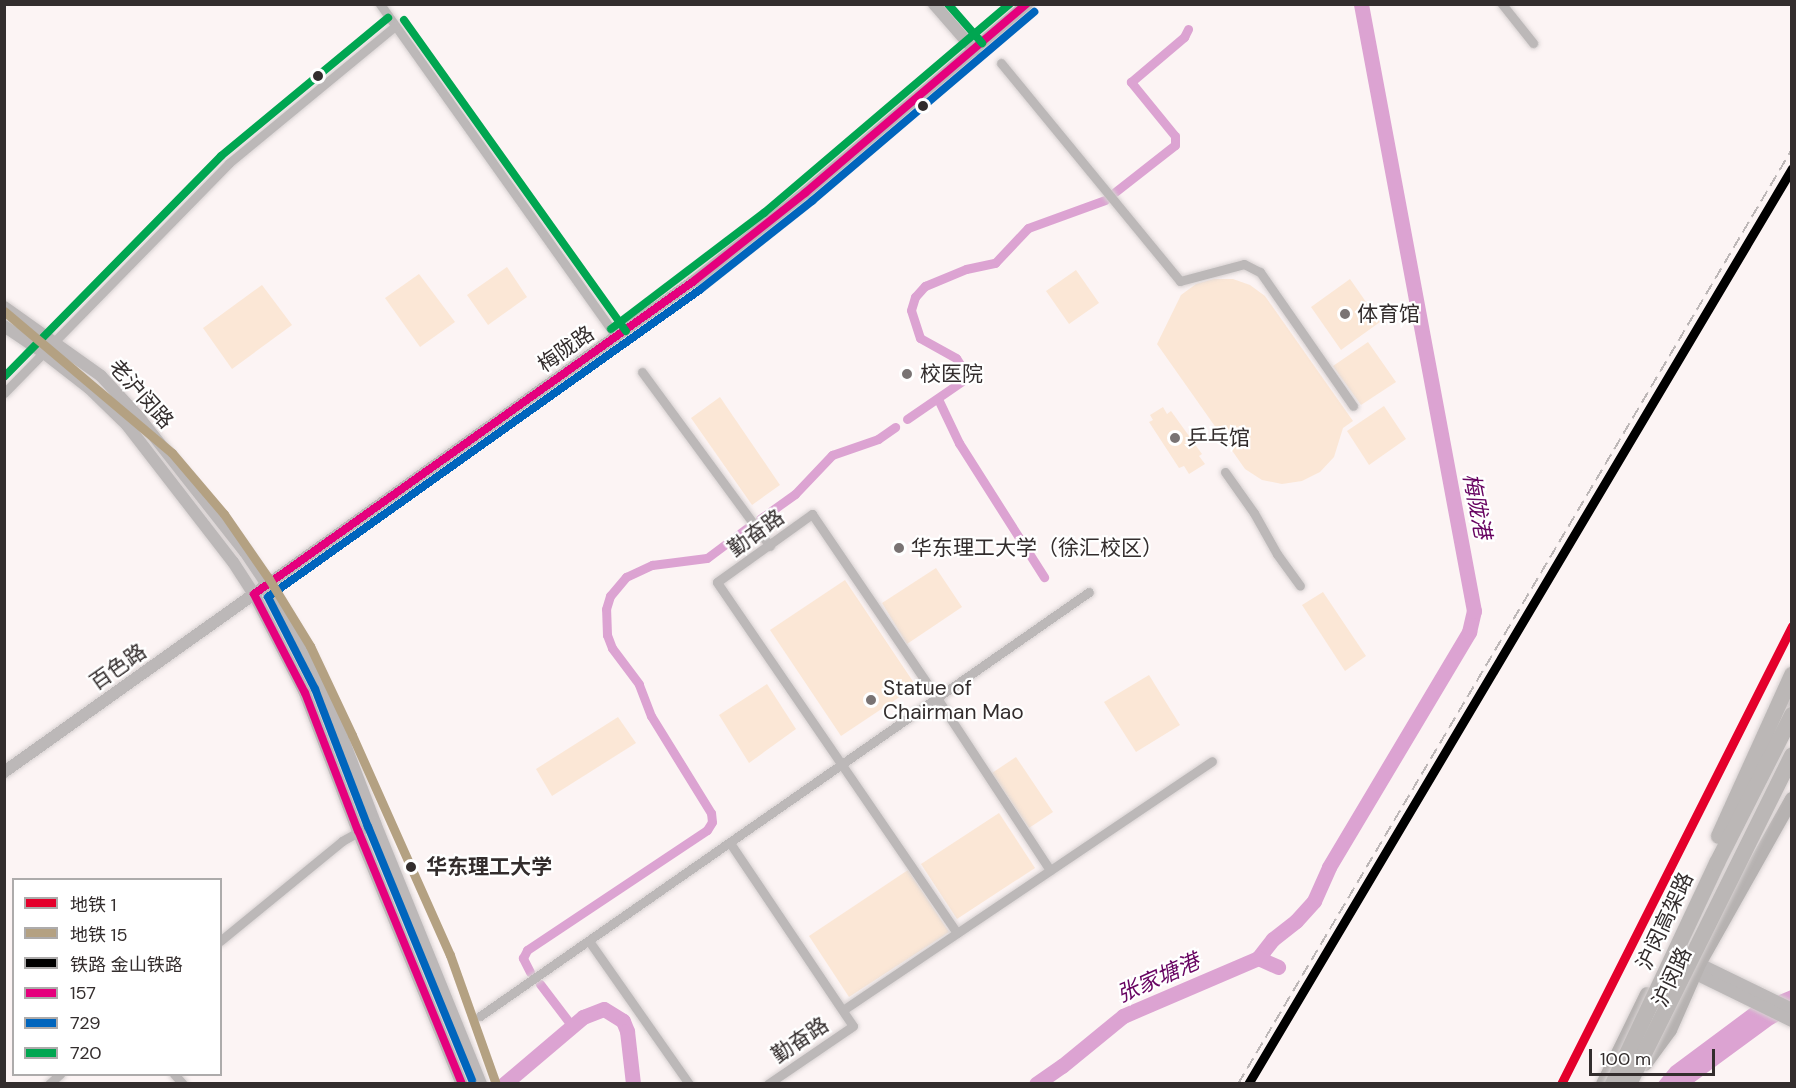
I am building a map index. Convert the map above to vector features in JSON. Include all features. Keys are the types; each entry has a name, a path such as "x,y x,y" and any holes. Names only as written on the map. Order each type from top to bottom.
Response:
{"highway":[{"path":"1717,863 1716,842 1791,675"},
{"name":"沪闵高架路","path":"1612,1083 1717,863 1791,715"},
{"name":"沪闵高架路","path":"1629,1083 1791,755"},
{"path":"1771,797 1791,772"}],"main road":[{"path":"934,4 974,50"},
{"name":"梅陇路","path":"254,594 617,337 750,238 1027,4"},
{"name":"老沪闵路","path":"4,307 56,341 101,376 138,416 245,552 267,585 308,653 480,1080"},
{"name":"老沪闵路","path":"4,326 89,388 127,425 233,562 254,594 305,693 358,831 462,1083"},
{"name":"百色路","path":"4,772 254,594"},
{"name":"沪闵路","path":"1612,1083 1717,869 1729,830 1791,702"},
{"name":"沪闵路","path":"1635,1083 1644,1066 1670,1030 1695,967 1791,767"},
{"path":"1768,816 1791,792"},
{"name":"沪闵路","path":"1695,967 1791,799"},
{"name":"沪闵路","path":"1733,902 1753,846"},
{"path":"1673,957 1761,999 1791,1017"},
{"name":"沪闵路","path":"1603,1083 1673,957"}],"street":[{"path":"380,4 617,337"},
{"path":"1502,4 1533,43"},
{"path":"4,393 229,163 395,26"},
{"path":"1000,63 1180,281 1244,264 1260,272 1353,406"},
{"path":"642,372 770,546"},
{"path":"1225,472 1300,586"},
{"name":"勤奋路","path":"957,933 717,582 812,514 1050,870"},
{"path":"480,1016 1089,592"},
{"path":"730,843 843,1010 1212,761"},
{"path":"222,939 342,841 375,824"},
{"path":"589,941 689,1083"},
{"name":"勤奋路","path":"768,1083 853,1026 843,1010"}],"shaded area":[{"path":"507,267 527,297 488,325 467,295"},
{"path":"1076,270 1099,303 1069,324 1046,291"},
{"path":"419,274 455,322 420,347 385,298"},
{"path":"1214,279 1233,279 1250,285 1265,296 1353,421 1343,428 1334,457 1320,472 1302,481 1282,484 1262,480 1245,469 1157,344 1181,295 1196,284"},
{"name":"体育馆","path":"1350,279 1380,322 1341,350 1311,307"},
{"path":"262,285 292,325 232,369 203,328"},
{"path":"1368,342 1396,382 1361,405 1333,366"},
{"path":"720,397 780,485 752,505 691,418"},
{"path":"1384,406 1406,439 1369,465 1347,431"},
{"name":"乒乓馆","path":"1163,407 1167,414 1171,411 1202,454 1199,456 1205,464 1189,474 1184,466 1179,468 1149,422 1153,420 1150,415"},
{"path":"936,568 962,607 907,644 882,603"},
{"path":"845,580 916,686 841,736 770,630"},
{"path":"1323,592 1366,656 1345,671 1302,605"},
{"path":"1149,675 1180,725 1136,752 1104,702"},
{"path":"767,684 796,729 749,763 719,715"},
{"path":"618,717 636,743 552,796 536,769"},
{"path":"1016,757 1053,812 1029,828 992,773"},
{"path":"999,813 1035,868 957,919 921,864"},
{"path":"908,870 949,932 849,997 809,936"},
{"path":"1791,990 1791,1014 1772,1025 1693,1083 1657,1084 1671,1067 1753,1006"}],"waterway":[{"name":"梅陇港","path":"1258,958 1273,939 1296,921 1314,901 1329,867 1469,632 1474,611 1361,4"},
{"path":"1115,192 1175,145 1175,136 1131,82 1184,37 1188,29"},
{"path":"907,419 968,377 956,358 920,338 911,310 915,297 925,286 966,269 995,263 1028,228 1105,200"},
{"path":"938,399 959,443 1044,577"},
{"path":"760,519 795,494 832,455 878,439 895,427"},
{"path":"530,972 523,958 527,950 707,830 712,822 711,813 651,716 639,684 612,648 607,635 606,609 610,596 626,577 652,565 707,558 747,528"},
{"name":"张家塘港","path":"1036,1084 1062,1066 1123,1016 1258,958 1278,967"},
{"path":"540,984 572,1026"},
{"name":"张家塘港","path":"504,1084 583,1017 604,1009 623,1021 627,1031 633,1084"}],"railway":[{"path":"1238,1084 1792,149"}],"metro line":[{"name":"15","path":"4,311 172,453 224,514 269,579 310,646 352,735 450,955 496,1084"},
{"name":"1","path":"1561,1084 1792,626"}],"rail line":[{"name":"金山铁路","path":"1248,1084 1792,168"}],"transit line":[{"name":"720","path":"948,4 982,43"},
{"name":"720","path":"611,329 764,213 1010,4"},
{"name":"157","path":"462,1084 358,831 305,693 254,594 694,281 805,193 1026,4"},
{"name":"729","path":"472,1080 368,827 315,689 268,597 701,289 812,201 1034,12"},
{"name":"720","path":"4,377 221,156 388,18"},
{"name":"720","path":"404,20 626,331"}],"place":[{"name":"体育馆","path":"1345,314"},
{"name":"校医院","path":"907,374"},
{"name":"乒乓馆","path":"1175,438"},
{"name":"华东理工大学（徐汇校区）","path":"899,548"},
{"name":"Statue of Chairman Mao","path":"871,700"},
{"name":"华东理工大学","path":"411,867"}]}
